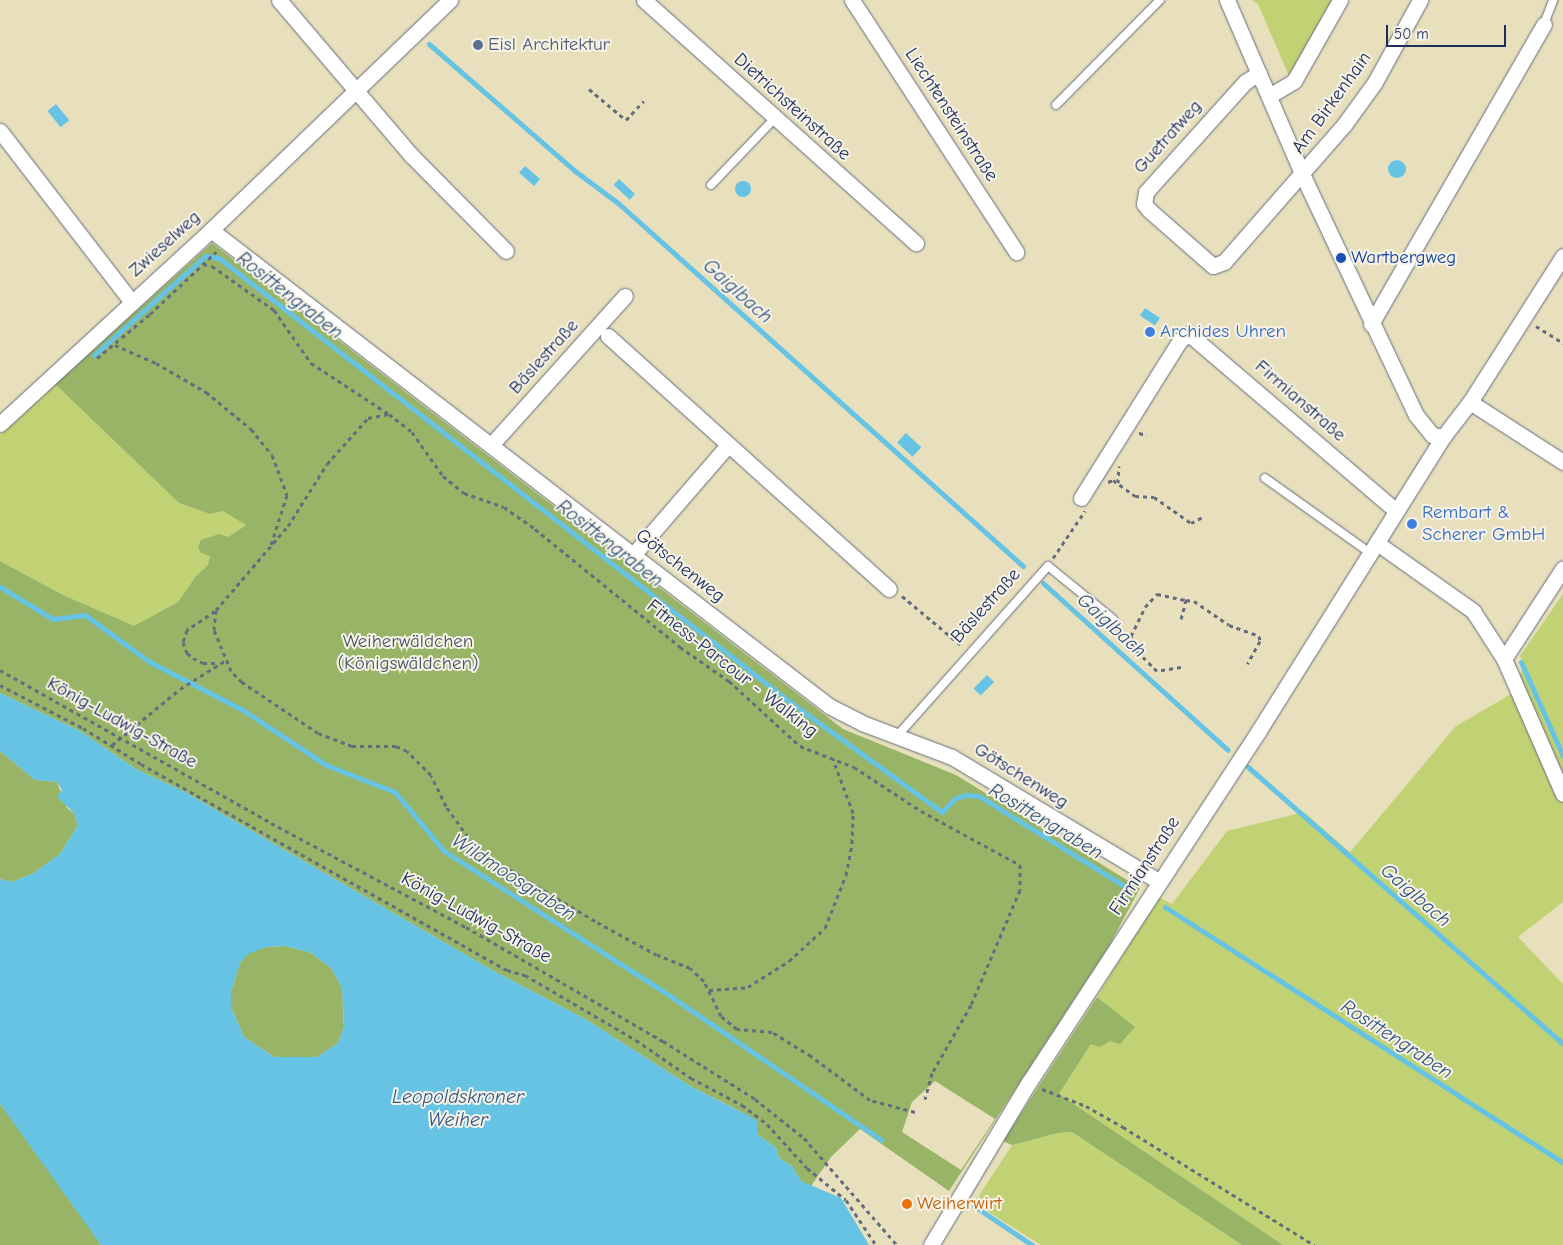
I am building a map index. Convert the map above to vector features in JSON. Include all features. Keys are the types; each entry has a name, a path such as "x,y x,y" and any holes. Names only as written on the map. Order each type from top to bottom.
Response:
{"street":[{"path":"279,0 411,155 506,250"},
{"name":"Zwieselweg","path":"0,424 131,301 211,230 450,0"},
{"name":"Dietrichsteinstraße","path":"644,0 774,119 916,242"},
{"name":"Liechtensteinstraße","path":"852,0 1016,252"},
{"path":"1227,0 1303,176 1416,415 1432,435 1443,437"},
{"path":"1269,96 1294,81 1340,0"},
{"name":"Am Birkenhain","path":"1303,176 1375,82 1420,0"},
{"path":"1372,324 1544,24"},
{"name":"Guetratweg","path":"1259,73 1245,82 1146,192 1144,204 1213,266 1224,262 1303,176"},
{"path":"0,131 131,301"},
{"name":"Götschenweg","path":"211,230 492,444 634,556 830,706 862,723 952,757 1158,881"},
{"name":"Firmianstraße","path":"931,1245 1029,1082 1158,881 1258,732 1443,437 1470,402 1560,265"},
{"name":"Bäslestraße","path":"492,444 625,296"},
{"name":"Firmianstraße","path":"1085,502 1180,340 1189,334 1396,511"},
{"name":"Bäslestraße","path":"608,336 727,446 889,589"},
{"path":"1470,402 1563,462"},
{"path":"634,556 727,446"},
{"path":"1373,548 1473,611 1504,659 1563,794"},
{"path":"1504,659 1563,568"}],"lane":[{"path":"1056,105 1160,0"},
{"path":"1544,24 1553,0"},
{"path":"712,185 774,119"},
{"path":"1264,478 1373,548"},
{"name":"Bäslestraße","path":"898,735 1048,566 1113,619"}],"path":[{"path":"589,88 626,120 644,101"},
{"path":"144,319 216,252"},
{"name":"Fitness-Parcour - Walking","path":"203,264 212,266 274,310 311,364 389,414 412,432 443,476 464,493 504,507 535,529 680,647 729,681 800,746 854,768 921,812 1020,865 1020,890 971,1005 932,1073 925,1099"},
{"path":"1523,319 1563,343"},
{"path":"116,344 156,363 206,392 251,429 272,455 287,495 270,547"},
{"path":"224,661 203,663 187,653 184,647 187,630 216,610 288,526 327,464 368,418 389,414"},
{"path":"1103,484 1114,480 1135,496 1154,498 1191,523 1203,517"},
{"path":"1048,566 1085,502"},
{"path":"889,589 971,653"},
{"path":"1181,667 1157,671 1133,647 1131,636 1145,607 1157,594 1204,606 1229,625 1259,636 1260,641 1246,664"},
{"path":"1181,619 1186,600"},
{"path":"216,610 214,630 224,661 242,682 318,733 352,746 396,746 407,751 431,775 446,806 477,850 595,921 657,955 690,968 704,980 721,1016 737,1029 772,1032 870,1100 915,1112"},
{"path":"112,745 120,736 200,674 224,661"},
{"name":"König-Ludwig-Straße","path":"0,670 120,736 271,823 466,927 663,1040 755,1099 804,1138 897,1245"},
{"path":"0,685 112,745 141,764 507,970 525,975 636,1040 691,1078 742,1105 767,1124 807,1168 846,1200 876,1245"},
{"path":"709,990 748,987 789,961 825,928 846,875 852,843 853,813 833,759"},
{"path":"1029,1082 1123,1127 1314,1245"}],"green space":[{"path":"1252,0 1334,0 1290,78 1258,4"},
{"name":"Weiherwäldchen (Königswäldchen)","path":"212,243 843,729 956,775 1140,888 1109,946 949,1191 860,1129 831,1157 811,1186 801,1181 792,1166 779,1158 776,1148 757,1134 748,1116 690,1086 585,1019 492,970 183,791 136,769 80,731 0,693 0,561 63,595 134,626 178,602 196,576 208,565 210,556 201,553 198,548 201,540 219,534 228,537 246,525 223,511 210,514 179,503 55,384","holes":["935,1081 995,1119 961,1170 902,1132 912,1102"]},
{"path":"55,384 179,503 210,514 223,511 247,524 228,537 210,556 208,565 196,576 178,602 134,627 63,595 0,561 0,435"},
{"path":"1563,594 1563,902 1518,937 1563,984 1563,1245 1283,1245 1059,1094 1091,1044 1110,1041 1135,1028 1097,997 1158,897 1172,904 1227,831 1304,812 1350,852 1456,726 1513,693 1524,664 1520,656"},
{"path":"0,751 35,780 57,782 67,808 74,813 78,825 60,854 34,873 12,882 0,879"},
{"path":"286,946 311,953 331,968 342,988 344,1027 338,1043 317,1057 274,1057 244,1037 231,1007 231,992 240,963 248,953 266,947"},
{"path":"1097,997 1135,1027 1120,1044 1110,1041 1100,1047 1091,1044 1059,1094 1283,1245 1242,1245 1072,1132 1058,1133 1012,1145 1003,1141"},
{"path":"0,1104 59,1183 101,1245 0,1245"},
{"path":"1072,1132 1242,1245 1041,1245 974,1203 1012,1145 1058,1133"}],"water":[{"path":"56,104 69,120 61,127 47,111"},
{"path":"1397,160 1403,163 1406,169 1403,175 1397,178 1391,175 1388,169 1391,163"},
{"path":"525,166 540,179 534,186 519,173"},
{"path":"619,179 635,194 630,200 614,185"},
{"path":"743,181 749,183 751,189 749,195 743,197 737,195 735,189 737,183"},
{"path":"1145,308 1160,318 1155,326 1140,315"},
{"path":"906,433 921,447 912,457 897,443"},
{"path":"987,675 994,682 981,696 974,688"},
{"name":"Leopoldskroner Weiher","path":"0,693 80,731 136,769 183,791 492,970 585,1019 690,1086 757,1120 757,1134 776,1148 779,1158 792,1166 801,1181 841,1198 869,1245 101,1245 0,1104 0,879 12,882 34,873 60,854 78,825 74,813 57,797 62,790 57,782 35,780 0,751","holes":["286,946 311,953 331,968 342,988 344,1027 338,1043 317,1057 274,1057 244,1037 231,1007 231,992 240,963 248,954 266,947"]}],"waterway":[{"name":"Gaiglbach","path":"429,44 575,171 618,203 1023,566"},
{"name":"Rosittengraben","path":"94,355 205,256 219,258 786,699 942,812 954,799 965,795 979,796 1129,889"},
{"name":"Gaiglbach","path":"1043,583 1228,750"},
{"name":"Wildmoosgraben","path":"0,587 53,619 85,615 150,662 243,710 326,765 395,792 444,851 660,989 881,1140"},
{"name":"Gaiglbach","path":"1521,662 1563,756"},
{"name":"Gaiglbach","path":"1248,767 1563,1044"},
{"name":"Rosittengraben","path":"1165,907 1563,1163"},
{"name":"Wildmoosgraben","path":"974,1206 1032,1245"}],"place":[{"name":"Eisl Architektur","path":"478,45"},
{"name":"Wartbergweg","path":"1341,258"},
{"name":"Archides Uhren","path":"1150,332"},
{"name":"Rembart & Scherer GmbH","path":"1412,524"},
{"name":"Weiherwirt","path":"907,1204"}]}
